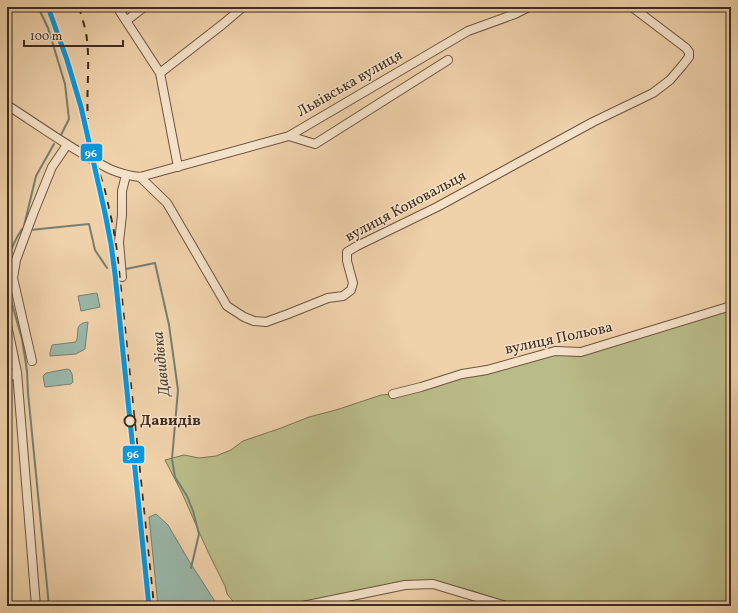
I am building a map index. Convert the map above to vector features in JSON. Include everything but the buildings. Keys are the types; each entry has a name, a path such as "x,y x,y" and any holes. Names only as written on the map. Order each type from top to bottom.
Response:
{"street":[{"path":"117,7 160,73 178,167"},
{"path":"126,21 144,7"},
{"path":"160,73 243,7"},
{"name":"Львівська вулиця","path":"140,178 290,136 468,31 515,14 529,7"},
{"name":"вулиця Коновальця","path":"140,178 167,203 227,306 244,317 254,321 266,322 328,298 343,296 351,290 352,283 347,261 347,252 437,206 593,122 653,93 670,80 689,57 689,52 686,48 632,7"},
{"path":"290,136 315,144 448,60"},
{"path":"7,105 67,145 99,164 117,172 140,178"},
{"path":"32,361 13,278 16,260 52,167 67,145"},
{"path":"122,277 119,242 122,216 122,191 126,175"},
{"name":"вулиця Польова","path":"392,394 421,387 462,374 487,370 555,351 581,352 731,306"},
{"path":"7,325 17,372 36,606"},
{"path":"7,378 17,372"},
{"path":"303,606 406,585 433,584 506,606"}],"green space":[{"path":"731,306 731,606 519,606 437,581 419,581 398,582 353,593 305,601 288,606 237,606 227,594 225,586 182,493 165,460 184,455 199,458 216,456 231,450 243,441 309,417 381,395 393,394 555,351 581,352"}],"shaded area":[{"path":"97,293 100,307 81,311 78,296"},
{"path":"88,322 85,349 76,354 50,356 52,345 76,342 80,325"},
{"path":"67,369 70,370 72,374 73,382 71,384 45,387 43,376 46,373"},
{"path":"156,514 168,525 218,606 158,606 149,517"}],"waterway":[{"name":"Давидівка","path":"38,7 48,28 65,84 69,119 61,135"},
{"name":"Давидівка","path":"23,230 36,176 54,144"},
{"name":"Давидівка","path":"30,230 89,224 95,250 107,268"},
{"path":"7,264 9,255 22,229"},
{"name":"Давидівка","path":"126,269 155,263 169,325 178,390 172,459 175,477 187,496 193,511 199,534 191,568"},
{"path":"7,280 10,297 22,339 27,371 49,606"}],"railway":[{"path":"79,7 86,32 88,50 88,119"},
{"path":"87,135 104,187 117,251 154,606"}],"transit line":[{"name":"96","path":"48,7 67,60 81,107 111,244 149,606"}],"place":[{"name":"Давидів","path":"130,421"}]}
